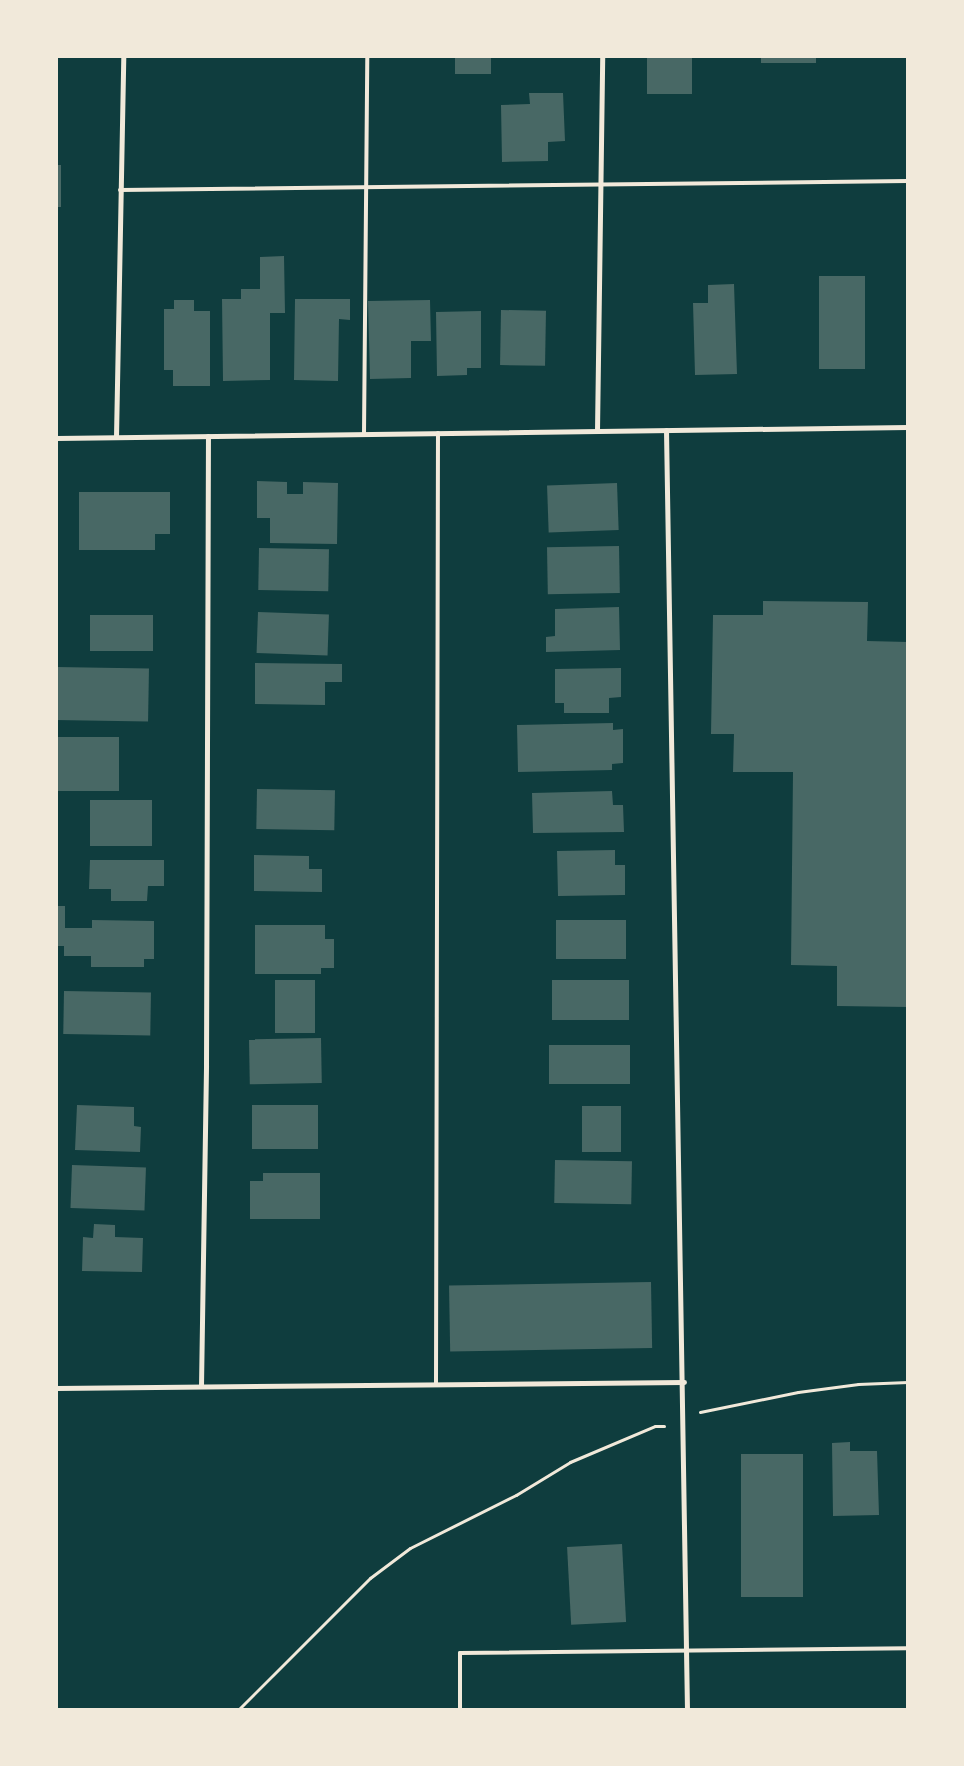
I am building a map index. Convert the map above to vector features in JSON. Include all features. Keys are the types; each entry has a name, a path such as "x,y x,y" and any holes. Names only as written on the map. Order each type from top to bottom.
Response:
{"street":[{"path":"116,438 122,56"},
{"path":"597,431 602,56"},
{"path":"56,438 908,427"},
{"path":"666,430 684,1382 687,1710"},
{"path":"201,1386 206,1065 208,436"},
{"path":"56,1388 684,1382"}],"lane":[{"path":"364,434 367,56"},
{"path":"120,190 908,181"},
{"path":"436,1384 438,433"},
{"path":"460,1710 460,1653 908,1648"}],"path":[{"path":"238,1710 370,1578 410,1548 516,1495 570,1462 655,1426 684,1425 700,1412 711,1408 807,1390 908,1382"}],"building":[{"path":"455,56 491,56 491,74 455,74"},
{"path":"647,56 692,56 692,94 647,94"},
{"path":"761,56 816,56 816,63 761,63"},
{"path":"529,93 563,93 565,141 548,142 548,161 502,162 501,105 530,104"},
{"path":"56,165 61,165 61,207 56,207"},
{"path":"284,256 285,313 270,313 270,380 223,381 222,299 241,299 241,289 260,289 260,257"},
{"path":"819,276 865,276 865,369 819,369"},
{"path":"734,284 737,374 695,375 693,303 708,303 708,285"},
{"path":"295,299 350,299 350,320 339,319 338,381 294,380"},
{"path":"174,300 194,300 194,311 210,311 210,386 173,386 173,370 164,370 164,309 174,309"},
{"path":"430,300 431,341 411,341 411,378 370,379 368,301"},
{"path":"501,310 546,311 545,366 500,365"},
{"path":"481,311 481,368 467,368 467,375 437,376 436,312"},
{"path":"257,481 287,482 287,494 303,494 303,482 338,483 337,544 270,543 270,518 257,518"},
{"path":"617,483 619,530 549,532 547,485"},
{"path":"79,492 170,492 170,534 155,534 155,550 79,550"},
{"path":"619,546 620,593 548,594 547,547"},
{"path":"259,548 329,549 328,591 258,590"},
{"path":"763,601 868,602 867,641 908,642 908,1007 837,1006 837,966 791,965 793,772 733,772 734,734 711,734 713,615 763,615"},
{"path":"619,607 620,650 546,652 546,637 555,636 555,609"},
{"path":"258,612 329,614 328,655 257,653"},
{"path":"90,615 153,615 153,651 90,651"},
{"path":"255,663 342,664 342,682 325,682 325,705 255,704"},
{"path":"56,667 149,669 148,722 56,720"},
{"path":"621,668 621,697 609,698 609,713 564,713 564,703 555,703 555,669"},
{"path":"613,723 613,730 623,729 623,763 612,764 612,770 518,772 517,725"},
{"path":"56,737 119,737 119,791 56,791"},
{"path":"257,789 335,790 334,830 256,829"},
{"path":"612,791 613,805 623,805 624,832 533,833 532,793"},
{"path":"90,800 152,800 152,846 90,846"},
{"path":"615,850 615,865 625,865 625,895 558,896 557,851"},
{"path":"254,855 309,856 309,869 322,869 322,892 254,891"},
{"path":"90,860 164,860 164,886 148,886 147,901 111,901 111,889 89,889"},
{"path":"56,906 65,906 65,928 92,928 92,920 154,921 154,959 144,959 144,967 91,967 91,956 64,956 64,946 56,946"},
{"path":"556,920 626,920 626,959 556,959"},
{"path":"255,925 325,925 325,939 334,939 334,968 321,968 321,974 255,974"},
{"path":"275,980 315,980 315,1033 275,1033"},
{"path":"552,980 629,980 629,1020 552,1020"},
{"path":"64,991 151,993 150,1036 63,1034"},
{"path":"321,1038 322,1083 250,1084 249,1039"},
{"path":"549,1045 630,1045 630,1084 549,1084"},
{"path":"77,1105 134,1107 134,1126 141,1127 140,1152 75,1150"},
{"path":"252,1105 318,1105 318,1149 252,1149"},
{"path":"582,1106 621,1106 621,1152 582,1152"},
{"path":"555,1160 632,1161 631,1204 554,1203"},
{"path":"72,1165 146,1168 144,1211 70,1208"},
{"path":"263,1173 320,1173 320,1219 250,1219 250,1181 263,1181"},
{"path":"94,1224 115,1225 115,1237 143,1238 142,1272 82,1271 83,1237 93,1238"},
{"path":"651,1282 652,1348 450,1352 449,1286"},
{"path":"850,1442 850,1451 877,1451 879,1515 833,1516 832,1443"},
{"path":"741,1454 803,1454 803,1597 741,1597"},
{"path":"622,1544 626,1622 571,1625 567,1547"}]}
